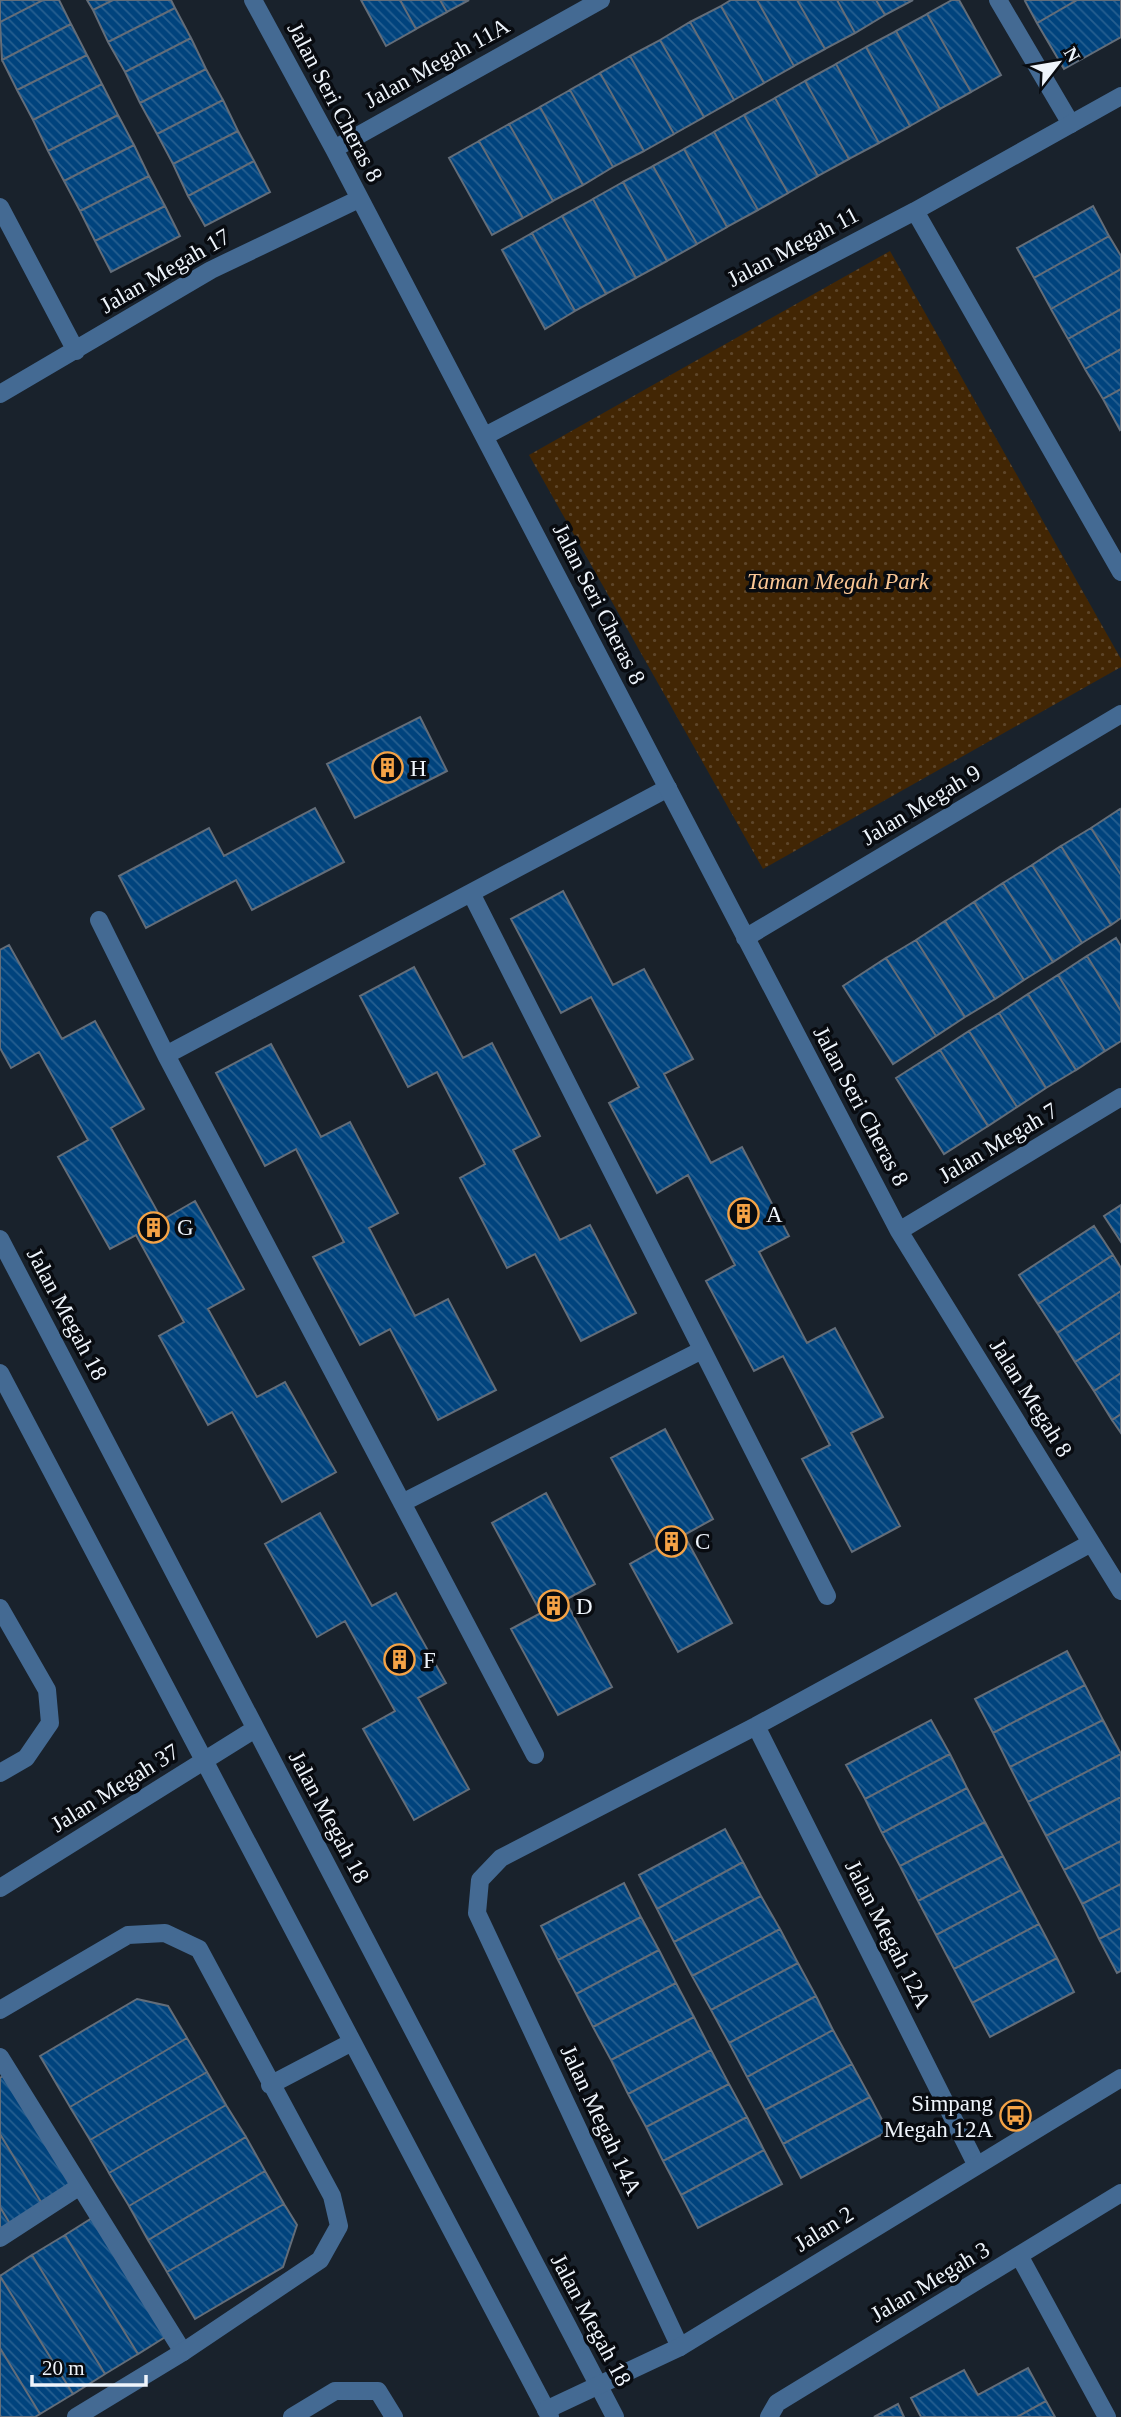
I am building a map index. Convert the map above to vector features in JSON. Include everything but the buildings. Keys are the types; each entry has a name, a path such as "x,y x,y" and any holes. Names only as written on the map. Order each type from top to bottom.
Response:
{"street":[{"name":"Jalan Seri Cheras 8","path":"253,0 485,436 900,1231"},
{"name":"Jalan Megah 11A","path":"334,149 601,0"},
{"path":"998,0 1071,124"},
{"name":"Jalan Megah 11","path":"485,436 915,211 1121,96"},
{"name":"Jalan Megah 17","path":"0,394 211,270 359,199"},
{"path":"0,207 76,351"},
{"path":"915,211 1121,572"},
{"name":"Jalan Megah 9","path":"745,938 1121,714"},
{"path":"166,1055 668,788"},
{"path":"471,893 827,1596"},
{"path":"100,920 166,1055 535,1755"},
{"name":"Jalan Megah 7","path":"900,1231 1121,1097"},
{"name":"Jalan Megah 8","path":"900,1231 1121,1590"},
{"name":"Jalan Megah 18","path":"0,1240 615,2417"},
{"path":"0,1281 16,1271"},
{"path":"402,1503 702,1350"},
{"path":"0,1373 548,2413"},
{"path":"756,1726 1091,1543"},
{"path":"0,1608 47,1690 50,1723 26,1758 0,1773"},
{"name":"Jalan Megah 14A","path":"680,2347 477,1913 480,1880 500,1858 756,1726"},
{"name":"Jalan Megah 12A","path":"756,1726 976,2164"},
{"name":"Jalan Megah 37","path":"0,1888 256,1729"},
{"path":"0,2010 128,1935 165,1933 199,1949 332,2196 339,2226 320,2260 183,2352 76,2417"},
{"path":"270,2085 352,2042"},
{"path":"0,2057 183,2352"},
{"name":"Jalan 2","path":"548,2413 680,2347 1121,2078"},
{"path":"0,2238 80,2186"},
{"name":"Jalan Megah 3","path":"769,2417 777,2403 1121,2193"},
{"path":"1020,2257 1107,2417"},
{"path":"292,2417 335,2391 378,2391 394,2417"}],"green space":[{"name":"Taman Megah Park","path":"890,251 1121,659 1121,667 763,869 529,455"}],"place":[{"name":"H","path":"387,768"},
{"name":"A","path":"743,1214"},
{"name":"G","path":"154,1227"},
{"name":"C","path":"672,1541"},
{"name":"D","path":"553,1606"},
{"name":"F","path":"400,1660"},
{"name":"Simpang Megah 12A","path":"1016,2116"}]}
